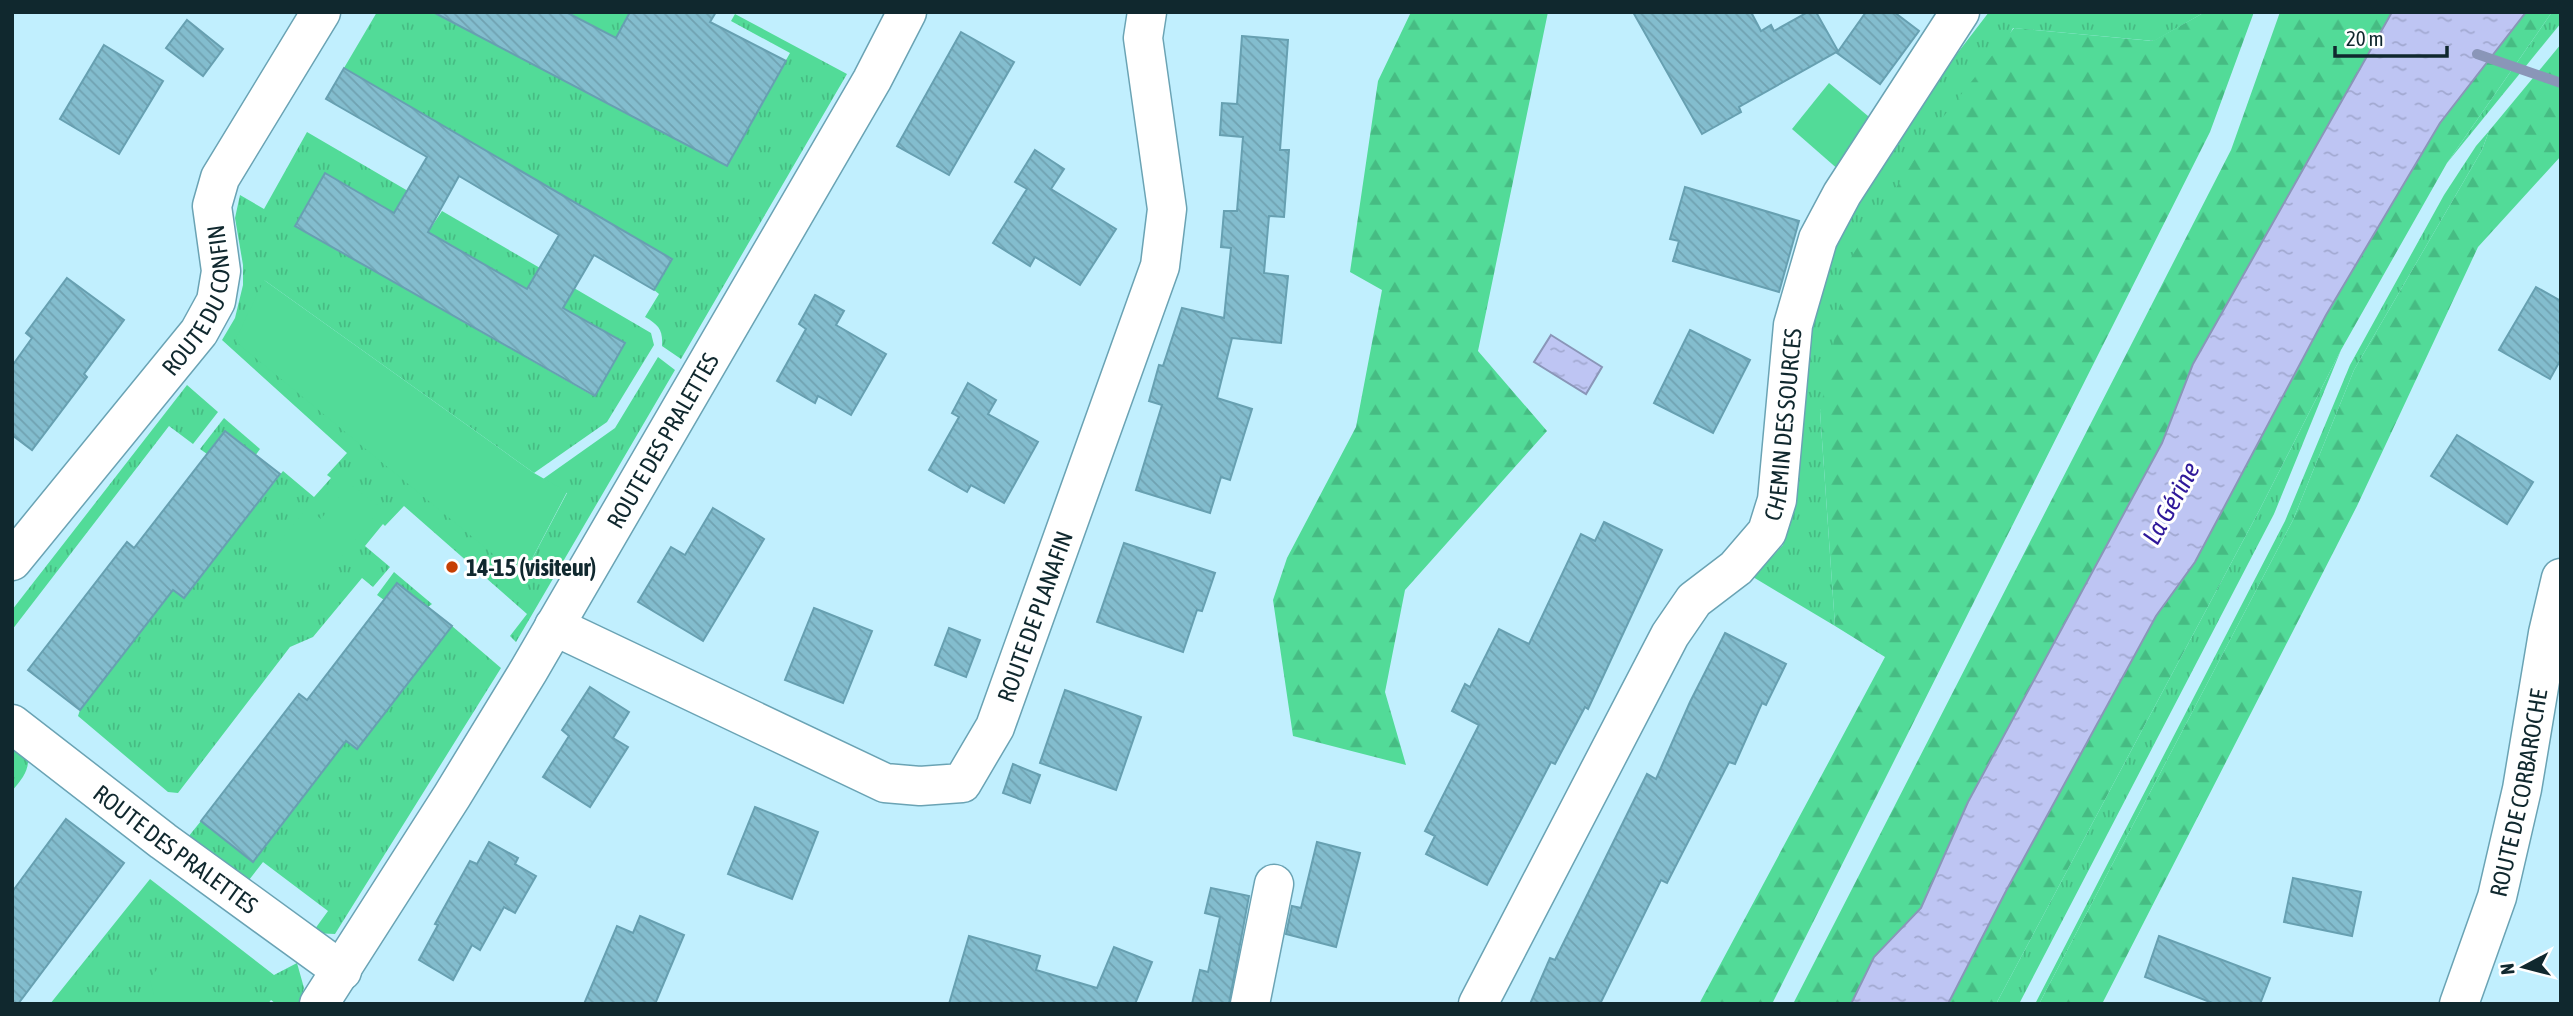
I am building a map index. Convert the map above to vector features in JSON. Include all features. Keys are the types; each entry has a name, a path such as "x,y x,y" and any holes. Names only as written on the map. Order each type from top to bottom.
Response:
{"street":[{"name":"ROUTE DU CONFIN","path":"12,561 199,332 216,301 221,271 212,206 220,178 321,12"},
{"name":"ROUTE DES PRALETTES","path":"319,1004 452,796 554,626 872,80 907,12"},
{"name":"ROUTE DE PLANAFIN","path":"554,626 885,783 920,786 962,783 995,727 1160,266 1167,209 1143,38 1147,12"},
{"name":"CHEMIN DES SOURCES","path":"1478,1004 1670,635 1694,600 1736,568 1767,532 1777,500 1793,325 1818,239 1842,194 1960,12"},
{"name":"ROUTE DE CORBAROCHE","path":"2459,1004 2497,897 2522,789 2548,633 2561,578"},
{"name":"ROUTE DES PRALETTES","path":"12,724 163,841 342,971"},
{"path":"1250,1004 1274,884"}],"green space":[{"path":"377,12 433,12 727,165 790,53 731,21 735,14 847,74 681,359 662,346 659,328 645,317 659,294 654,290 671,259 344,68"},
{"path":"566,12 630,13 616,38"},
{"path":"1411,12 1548,12 1478,351 1547,431 1405,590 1385,692 1406,765 1293,736 1273,600 1287,558 1356,427 1382,290 1350,272 1378,81"},
{"path":"1989,12 2205,12 2154,41 2013,28 1820,411 1835,626 1753,577 1783,545 1791,505 1806,326 1831,240 1913,111"},
{"path":"2205,12 2254,12 2210,132 1772,1004 1699,1004 1885,657 1835,626 1820,411 1850,259 1936,126 2014,28 2153,41"},
{"path":"2280,12 2392,12 2193,364 2162,443 1968,802 1921,908 1874,957 1851,1004 1793,1004 2231,150"},
{"path":"2526,12 2552,12 2447,163 2341,350 2260,509 1996,1004 1948,1004 2006,891 2156,616 2195,562 2326,315 2440,123"},
{"path":"2552,12 2561,12 2561,23 2447,163"},
{"path":"2561,44 2561,156 2478,247 2357,506 2102,1004 2039,1004 2293,520 2354,370 2482,150 2489,131"},
{"path":"1829,83 1875,122 1840,171 1792,129"},
{"path":"2489,131 2482,150 2354,370 2293,520 2039,1004 2035,1004 2285,521 2350,365 2444,195"},
{"path":"307,132 408,191 394,213 325,173 295,226 594,396 624,343 563,308 574,288 651,333 654,345 607,422 534,473 264,280 522,578 567,493 543,479 615,428 658,357 675,370 516,642 510,636 527,614 404,506 385,526 383,524 365,546 390,567 373,587 362,578 313,637 290,647 178,793 168,792 78,716 80,710 173,590 184,598 283,471 314,497 331,478 327,475 347,453 222,340 235,318 243,285 243,265 235,218 240,195 264,209"},
{"path":"442,211 540,268 527,289 428,232"},
{"path":"264,280 534,473 567,492 522,578 235,341"},
{"path":"2341,350 2274,514 2019,1004 1996,1004 2260,509"},
{"path":"187,385 218,412 193,444 169,426 12,630 12,610"},
{"path":"224,418 260,449 255,456 207,454 200,449"},
{"path":"349,483 381,508 312,593 267,557 307,508 321,519"},
{"path":"394,572 432,604 428,607 397,583 384,600 377,595"},
{"path":"452,626 501,668 335,934 312,933 328,911 263,862 242,889 184,842 201,821 252,860 346,741 357,749"},
{"path":"12,740 28,752 28,764 12,791"},
{"path":"150,879 274,975 297,963 304,988 300,1004 276,1004 271,1000 268,1004 50,1004"},
{"path":"168,954 221,997 217,1004 163,1004 154,995 150,979"}],"water":[{"name":"La Gérine","path":"2392,12 2526,12 2440,123 2326,315 2195,562 2156,616 2006,891 1948,1004 1851,1004 1874,957 1921,908 1968,802 2162,443 2193,364"},
{"path":"1551,335 1602,367 1586,394 1534,362"}],"building":[{"path":"433,12 566,12 616,38 630,12 716,12 710,22 786,61 727,166"},
{"path":"1633,12 1751,12 1761,31 1771,25 1774,31 1808,12 1816,12 1838,51 1739,107 1741,112 1702,134"},
{"path":"1866,12 1894,12 1919,31 1880,84 1837,53"},
{"path":"187,20 223,49 203,76 166,48"},
{"path":"961,32 1014,62 949,175 897,146"},
{"path":"1242,36 1288,40 1280,150 1289,150 1284,217 1269,216 1264,273 1288,276 1281,343 1232,338 1217,398 1252,409 1230,480 1221,477 1210,513 1136,490 1162,405 1149,401 1159,365 1163,366 1182,308 1224,318 1231,248 1221,247 1224,211 1237,211 1243,137 1220,135 1222,103 1237,104"},
{"path":"104,45 163,81 119,154 60,119"},
{"path":"344,68 672,259 654,290 594,255 563,308 625,343 595,396 295,226 325,173 394,213 427,157 326,99","holes":["459,176 559,235 527,289 428,232"]},
{"path":"1035,150 1064,169 1051,189 1116,229 1080,285 1035,257 1030,266 993,243 1027,189 1015,182"},
{"path":"1685,187 1799,221 1779,292 1673,261 1679,241 1670,239"},
{"path":"67,278 124,320 84,374 87,377 32,450 12,435 12,366 32,338 26,333"},
{"path":"2536,287 2561,301 2561,359 2550,379 2499,350"},
{"path":"815,295 844,311 836,325 886,354 851,415 818,396 815,403 777,381 806,329 799,324"},
{"path":"1690,330 1750,360 1713,433 1654,403"},
{"path":"968,383 996,400 988,414 1038,442 1004,503 971,485 967,492 929,470 959,417 952,413"},
{"path":"225,431 280,474 184,598 173,590 80,710 28,670 127,542 134,548"},
{"path":"2457,435 2533,482 2507,524 2431,476"},
{"path":"713,508 764,539 703,641 638,602 671,547 685,555"},
{"path":"1604,522 1662,550 1588,709 1585,707 1555,764 1551,762 1487,885 1426,854 1435,836 1425,831 1479,725 1452,711 1465,684 1470,687 1499,629 1529,644 1581,534 1595,541"},
{"path":"1124,543 1215,573 1202,611 1197,610 1183,652 1097,622"},
{"path":"397,583 452,626 357,749 346,741 253,862 201,821 299,694 307,700"},
{"path":"814,608 872,631 843,703 785,680"},
{"path":"949,628 980,640 966,677 935,665"},
{"path":"1725,633 1786,664 1766,705 1762,703 1735,764 1729,762 1667,883 1661,880 1600,1004 1530,1004 1550,958 1555,960 1647,774 1656,779 1690,702"},
{"path":"590,687 629,712 613,738 628,747 590,807 543,777 569,736 562,730"},
{"path":"1065,690 1141,717 1116,790 1040,763"},
{"path":"1013,764 1040,775 1030,803 1003,793"},
{"path":"755,807 818,832 792,899 728,874"},
{"path":"66,819 124,863 18,1004 12,1004 12,892"},
{"path":"489,842 518,858 515,864 536,876 515,913 504,907 480,950 472,945 453,980 419,960 438,925 435,924 470,861 477,864"},
{"path":"1317,842 1360,853 1336,947 1286,934 1292,906 1301,908"},
{"path":"2293,878 2361,892 2352,936 2284,922"},
{"path":"1211,888 1249,896 1229,1004 1192,1004 1200,970 1208,972 1220,917 1205,913"},
{"path":"640,916 684,935 655,1004 584,1004 617,926 633,933"},
{"path":"969,936 1040,956 1036,970 1097,988 1114,947 1152,962 1135,1004 949,1004"},
{"path":"2159,936 2270,978 2260,1004 2215,1004 2145,977"}],"waterway":[{"path":"2477,54 2561,83"}],"place":[{"name":"14-15 (visiteur)","path":"452,567"}]}
